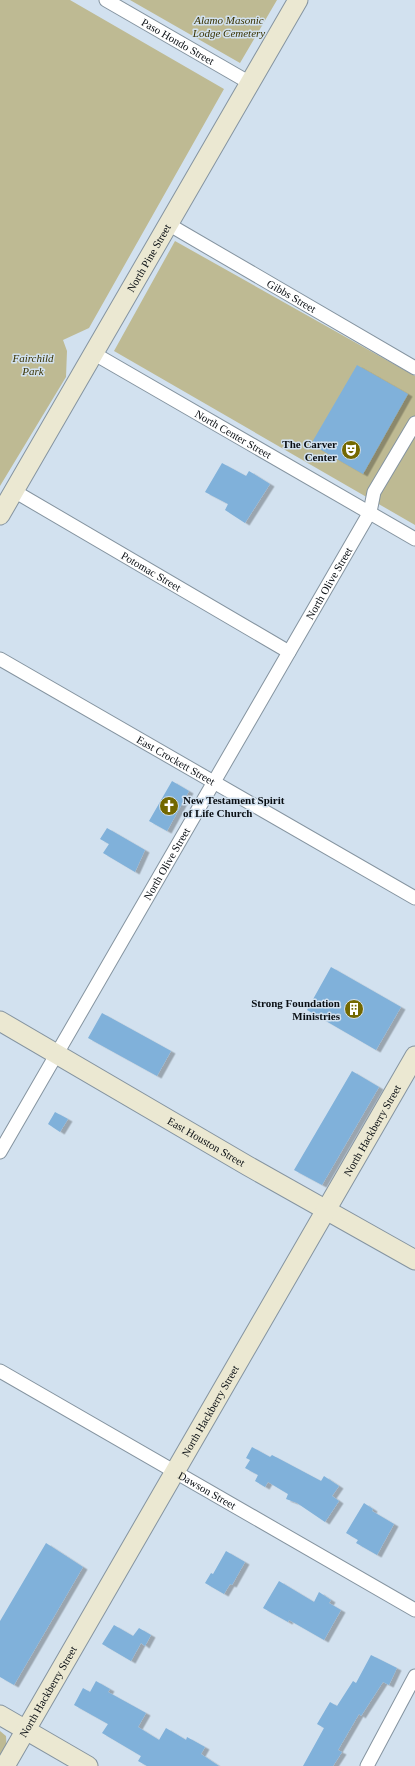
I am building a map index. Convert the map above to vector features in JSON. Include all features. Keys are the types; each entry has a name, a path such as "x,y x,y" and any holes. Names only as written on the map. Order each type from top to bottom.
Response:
{"main road":[{"name":"North Pine Street","path":"0,515 298,0"},
{"name":"East Houston Street","path":"0,1021 248,1166 327,1209 415,1260"},
{"name":"North Hackberry Street","path":"5,1766 327,1209 410,1078 415,1056"},
{"path":"0,1715 88,1766"}],"street":[{"name":"Paso Hondo Street","path":"106,0 250,83"},
{"name":"Gibbs Street","path":"168,224 415,368"},
{"name":"North Center Street","path":"94,353 415,539"},
{"path":"370,512 374,492 415,423"},
{"name":"Potomac Street","path":"14,491 289,652"},
{"name":"North Olive Street","path":"0,1152 370,512"},
{"name":"East Crockett Street","path":"0,660 415,898"},
{"name":"Dawson Street","path":"0,1371 415,1610"},
{"path":"367,1766 415,1676"}],"green space":[{"name":"Fairchild Park","path":"0,0 70,0 224,89 89,328 63,340 67,351 66,377 0,486"},
{"name":"Alamo Masonic Lodge Cemetery","path":"130,0 277,0 240,63"},
{"name":"The Carver Center","path":"175,241 415,376 415,525 114,351"},
{"path":"0,1731 6,1736 6,1740 5,1749 0,1761"}],"building":[{"path":"357,365 408,394 363,474 311,444"},
{"path":"222,463 246,476 249,471 270,484 245,523 225,510 228,504 205,492"},
{"name":"New Testament Spirit of Life Church","path":"172,781 189,791 167,831 149,821"},
{"path":"107,828 145,850 135,872 103,853 109,844 100,839"},
{"name":"Strong Foundation Ministries","path":"331,967 401,1007 376,1050 307,1010"},
{"path":"102,1013 171,1051 157,1076 88,1038"},
{"path":"352,1071 379,1087 322,1185 294,1170"},
{"path":"55,1112 68,1119 60,1132 48,1124"},
{"path":"252,1447 270,1457 272,1455 321,1481 324,1476 339,1486 332,1496 339,1501 325,1522 297,1503 286,1499 288,1494 268,1482 265,1487 255,1481 258,1475 245,1468 250,1460 246,1458"},
{"path":"364,1503 373,1509 372,1511 394,1524 377,1555 356,1543 358,1540 346,1533"},
{"path":"46,1543 83,1567 14,1685 0,1677 0,1621"},
{"path":"226,1551 245,1562 232,1585 230,1584 224,1594 205,1583 211,1573 213,1574"},
{"path":"279,1581 314,1602 319,1592 331,1600 329,1603 341,1610 324,1640 289,1620 288,1622 263,1608"},
{"path":"114,1625 133,1636 139,1628 151,1635 145,1646 141,1643 131,1661 102,1644"},
{"path":"371,1655 397,1668 389,1685 383,1682 361,1716 359,1714 338,1750 342,1752 333,1766 303,1766 324,1728 317,1724 330,1702 337,1706 353,1681 356,1683"},
{"path":"96,1681 110,1689 108,1692 146,1713 138,1727 159,1740 166,1728 186,1740 187,1737 205,1747 201,1754 219,1766 147,1766 138,1761 141,1756 102,1733 108,1724 74,1705 83,1688 90,1692"}],"place":[{"name":"The Carver Center","path":"351,450"},
{"name":"New Testament Spirit of Life Church","path":"169,806"},
{"name":"Strong Foundation Ministries","path":"354,1009"}]}
